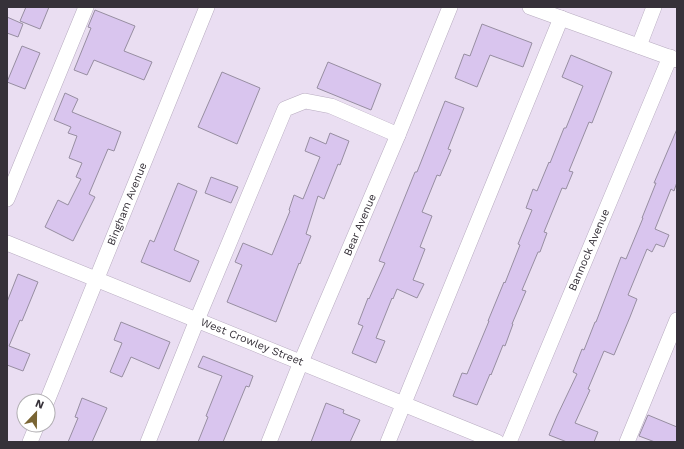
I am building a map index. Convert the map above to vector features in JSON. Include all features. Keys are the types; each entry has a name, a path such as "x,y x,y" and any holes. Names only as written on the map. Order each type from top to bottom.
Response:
{"street":[{"path":"7,199 86,7"},
{"name":"Bingham Avenue","path":"50,393 207,7"},
{"name":"Bear Avenue","path":"269,442 450,7"},
{"path":"530,7 673,59"},
{"path":"639,46 654,7"},
{"path":"388,442 561,18"},
{"name":"Bannock Avenue","path":"509,442 673,59"},
{"path":"148,442 285,109 305,101 331,106 398,135"},
{"name":"West Crowley Street","path":"7,243 497,442"},
{"path":"628,442 677,320"}],"building":[{"path":"26,7 49,7 40,29 20,21"},
{"path":"95,10 135,26 124,51 152,62 144,80 94,60 87,75 74,70 91,28 88,27"},
{"path":"7,17 23,24 18,37 7,33"},
{"path":"482,24 532,43 523,67 490,55 477,87 455,78 464,54 470,56"},
{"path":"22,46 40,53 25,89 7,82"},
{"path":"571,55 612,72 592,123 589,122 569,171 573,172 566,189 562,188 544,232 547,233 540,252 538,252 522,290 526,291 512,324 505,346 503,345 477,405 453,396 462,373 467,374 520,245 518,244 532,210 526,208 533,189 537,191 564,128 566,128 583,86 562,77"},
{"path":"328,62 381,84 371,110 317,88"},
{"path":"222,72 260,88 237,144 198,127"},
{"path":"65,93 78,99 72,112 121,132 114,151 108,149 89,194 95,197 73,241 45,227 58,200 68,205 81,179 76,177 82,163 69,158 77,136 68,133 71,127 54,120"},
{"path":"445,101 464,108 448,149 451,150 440,176 437,175 422,212 432,216 420,247 425,249 413,280 424,284 417,298 397,289 376,338 385,341 376,363 352,353 363,326 358,324 368,298 369,299 385,263 379,261"},
{"path":"677,129 677,182 674,191 671,189 655,229 669,235 664,247 656,244 652,252 647,249 628,295 637,299 630,317 614,355 604,351 588,389 590,390 575,423 598,432 594,442 567,442 549,435 577,374 573,372 582,349 584,350 596,322 621,257 626,259 656,183 654,183"},
{"path":"330,133 349,141 340,165 338,164 324,199 318,196 306,234 311,236 276,322 227,302 242,265 235,262 243,243 272,255 290,211 289,210 294,195 303,199 320,157 305,151 310,137 326,144"},
{"path":"211,177 238,187 231,203 205,193"},
{"path":"178,183 197,191 174,250 199,261 190,282 141,262 150,240 154,242"},
{"path":"18,274 38,282 22,321 20,320 9,346 30,354 23,371 7,365 7,302"},
{"path":"121,322 170,342 159,369 131,357 122,377 110,372 122,343 114,340"},
{"path":"203,356 253,376 249,387 246,386 223,442 198,442 208,417 206,416 222,376 198,367"},
{"path":"82,398 107,408 92,442 68,442 78,418 75,417"},
{"path":"326,403 344,410 343,413 360,420 350,442 311,442"},
{"path":"648,415 677,427 677,442 655,442 639,436"}]}
